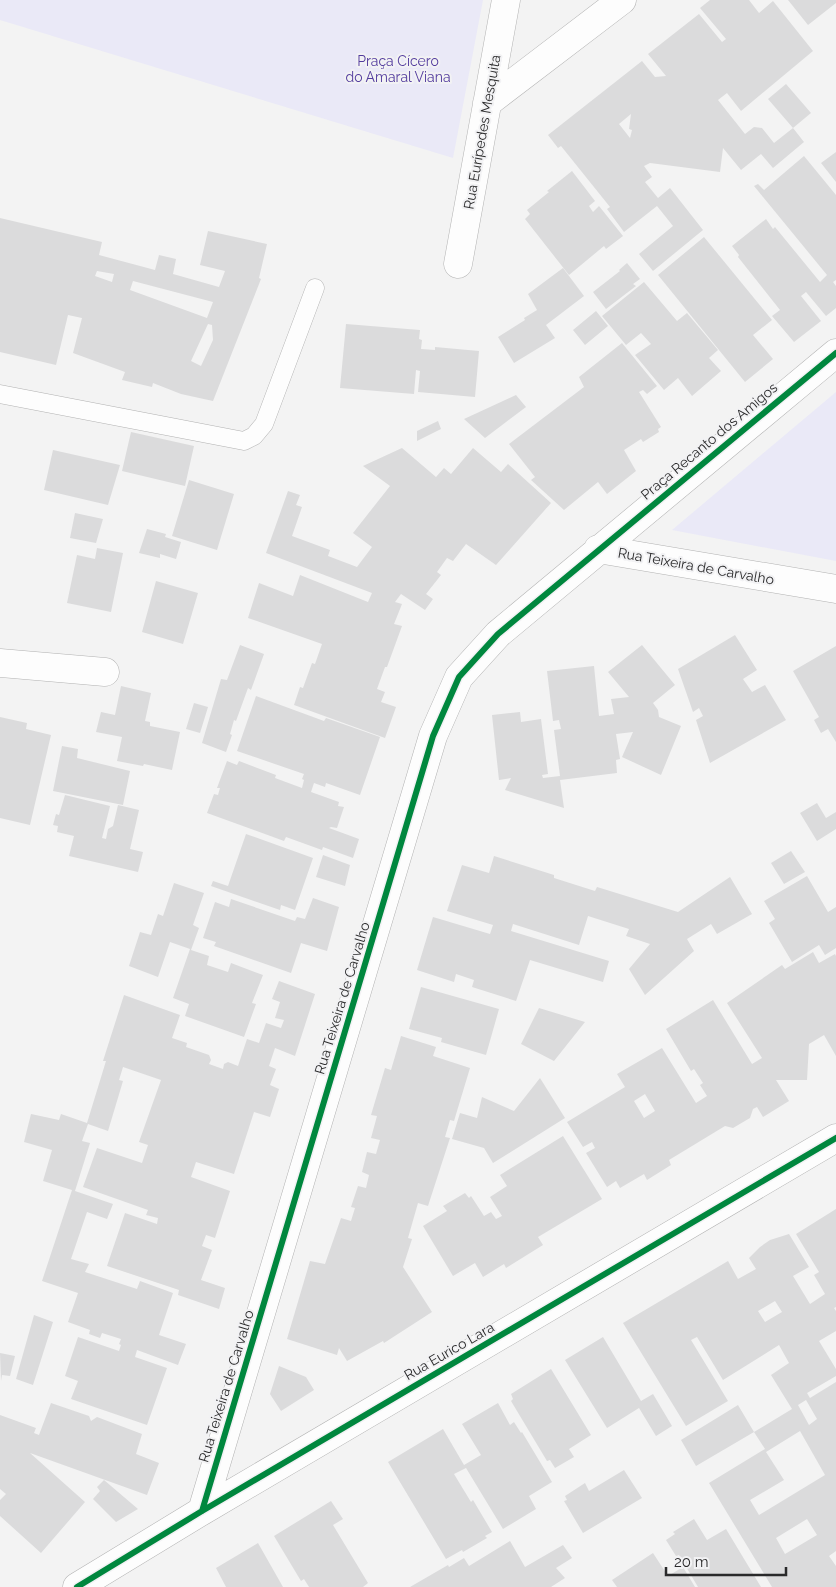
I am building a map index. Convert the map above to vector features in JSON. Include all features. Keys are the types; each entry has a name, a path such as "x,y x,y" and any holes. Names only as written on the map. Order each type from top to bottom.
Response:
{"street":[{"name":"Rua Eurípedes Mesquita","path":"458,264 506,0"},
{"path":"487,103 622,0"},
{"name":"Praça Recanto dos Amigos","path":"598,549 836,353"},
{"name":"Rua Teixeira de Carvalho","path":"202,1511 433,736 459,677 498,634 598,549 836,589"},
{"path":"0,663 105,672"},
{"name":"Rua Eurico Lara","path":"77,1587 202,1511 836,1138"}],"lane":[{"path":"0,394 244,441 254,436 264,424 315,288"}],"green space":[{"name":"Praça Cícero do Amaral Viana","path":"0,0 483,0 453,158 0,20"},
{"path":"836,392 836,561 672,530"}],"building":[{"path":"710,0 749,0 759,13 773,1 813,51 741,111 727,93 718,100 745,134 754,127 762,128 774,143 793,128 804,142 773,168 761,154 741,170 723,148 720,172 650,163 644,166 652,177 645,182 658,198 670,188 703,230 653,271 639,254 673,226 657,206 624,232 607,209 610,207 561,146 558,148 548,135 642,61 655,77 666,76 648,54 699,14 722,42 726,39 700,8","holes":["631,114 629,129 632,130 630,138 619,124"]},
{"path":"788,0 836,0 836,3 808,25"},
{"path":"786,84 811,113 793,128 768,99"},
{"path":"836,152 836,182 821,163"},
{"path":"804,156 836,195 836,280 833,282 836,286 836,308 826,316 806,292 801,296 821,321 794,342 772,316 780,310 738,257 739,255 732,246 766,219 773,229 775,227 820,282 827,275 754,186 758,184 764,190"},
{"path":"572,171 595,201 589,206 593,212 599,206 623,236 606,249 604,246 569,275 525,219 530,214 527,210"},
{"path":"0,218 102,242 99,255 155,270 159,255 176,259 173,274 219,287 225,271 200,265 208,231 267,244 259,278 261,279 213,401 181,394 153,383 152,387 122,380 125,372 73,353 82,318 68,315 56,365 0,352","holes":["97,271 114,274 112,282 95,276","133,281 213,302 207,318 130,290","208,324 212,325 213,340 201,366 191,361"]},
{"path":"704,237 772,320 753,335 773,359 745,382 658,275"},
{"path":"627,263 640,279 633,284 636,286 606,309 593,292 620,271"},
{"path":"563,268 584,296 546,325 555,338 514,363 498,337 537,310 528,294"},
{"path":"644,282 677,321 687,313 718,350 709,358 721,371 692,396 678,378 664,390 635,355 651,344 641,333 626,345 602,316"},
{"path":"596,311 608,326 585,345 573,330"},
{"path":"346,324 420,330 421,349 435,350 435,347 479,351 475,397 418,392 420,371 416,370 414,394 340,388"},
{"path":"622,343 657,386 647,394 643,390 639,392 661,427 658,429 659,432 643,442 641,439 624,450 636,471 607,494 598,482 564,510 531,480 535,477 509,444 584,387 579,377"},
{"path":"516,395 526,407 485,438 464,419"},
{"path":"438,421 441,429 417,441 417,431"},
{"path":"131,432 194,446 185,486 122,471"},
{"path":"402,448 436,477 444,468 451,474 473,448 501,472 508,464 551,503 496,565 466,544 453,561 447,558 437,572 441,575 426,594 433,599 425,610 401,594 395,602 402,604 394,624 402,626 377,689 385,692 381,702 396,707 385,738 294,705 300,687 303,688 312,663 315,664 322,644 248,618 259,583 293,596 300,575 368,602 372,593 266,553 288,491 300,495 296,505 302,507 292,536 330,550 328,556 357,567 372,547 353,533 390,486 363,466"},
{"path":"53,450 120,465 108,505 44,490"},
{"path":"189,480 234,494 217,550 172,536"},
{"path":"75,513 103,519 96,543 70,538"},
{"path":"147,529 166,534 165,537 181,542 176,559 160,554 160,558 139,553"},
{"path":"97,548 123,553 111,612 67,603 77,555 95,559"},
{"path":"156,581 198,593 183,644 142,632"},
{"path":"735,635 757,670 743,679 752,692 765,685 786,720 710,763 696,720 703,716 699,708 693,712 678,669"},
{"path":"240,645 264,654 251,690 248,688 236,721 234,720 230,734 232,735 226,752 202,743 221,679 227,680"},
{"path":"642,645 675,685 653,703 658,710 659,717 681,726 661,775 622,757 633,732 616,734 620,759 616,760 617,773 560,780 564,808 505,790 511,778 499,780 492,715 520,712 521,722 541,719 548,774 542,775 543,778 560,776 554,730 561,729 559,720 553,721 547,671 594,666 599,716 614,714 611,699 629,697 608,672"},
{"path":"836,646 836,742 828,729 821,733 814,720 819,717 793,671"},
{"path":"121,686 151,693 145,721 150,722 150,726 180,732 172,770 117,761 122,737 96,732 101,712 115,715"},
{"path":"256,696 324,721 326,718 380,737 360,795 326,783 325,787 314,783 311,792 339,802 338,806 344,807 337,828 329,828 359,839 353,858 323,847 322,850 286,837 284,841 207,813 214,794 218,795 220,788 217,788 227,761 237,765 239,761 276,775 275,778 302,788 304,774 237,751"},
{"path":"194,703 208,707 200,733 186,729"},
{"path":"0,717 27,723 26,729 51,735 30,825 0,818"},
{"path":"62,746 78,749 77,758 130,771 123,805 53,791"},
{"path":"65,795 110,806 102,838 106,839 108,829 113,826 118,805 139,810 130,849 143,852 138,872 69,856 74,836 57,832 58,826 53,825 56,814 59,815"},
{"path":"817,803 826,818 836,812 836,829 817,841 800,813"},
{"path":"246,834 313,858 295,910 281,905 280,910 211,886 213,881 228,886"},
{"path":"791,851 805,872 784,884 771,863"},
{"path":"323,855 350,865 345,886 316,877"},
{"path":"494,856 554,875 554,878 595,891 597,887 678,912 730,877 752,914 717,934 711,924 687,939 694,951 645,995 629,969 650,944 626,936 629,929 588,916 579,945 513,924 511,931 609,961 603,982 530,960 516,1001 472,987 474,980 456,974 454,982 417,970 433,917 490,934 493,925 447,911 462,865 489,873"},
{"path":"807,876 828,912 836,907 836,948 825,955 819,945 792,962 769,923 775,919 764,901"},
{"path":"174,883 204,893 193,925 199,928 191,950 209,956 207,965 228,972 231,963 263,975 252,1003 256,1004 244,1037 185,1016 189,1004 173,998 190,949 170,942 158,977 129,966 140,932 151,935 158,914 163,916"},
{"path":"313,898 339,907 327,951 301,943 291,973 214,946 216,942 203,938 215,902 229,907 231,899 295,921 297,917 305,919"},
{"path":"813,952 819,963 835,954 836,1056 824,1035 809,1044 807,1080 776,1080 789,1101 763,1117 757,1107 753,1109 750,1118 733,1128 725,1126 669,1160 671,1165 647,1180 644,1174 620,1188 616,1181 607,1187 586,1153 595,1148 592,1142 583,1147 567,1122 625,1087 617,1074 662,1048 696,1103 707,1096 700,1085 703,1083 694,1069 691,1071 666,1029 713,1000 752,1064 762,1058 727,1003 782,965 785,969","holes":["645,1094 655,1111 644,1118 634,1101"]},
{"path":"279,981 315,994 295,1056 275,1048 269,1066 276,1069 270,1085 279,1089 270,1117 254,1112 234,1174 196,1162 191,1177 230,1191 215,1238 206,1235 202,1246 212,1250 201,1280 225,1288 219,1309 178,1295 179,1290 107,1266 125,1213 157,1224 158,1218 146,1215 148,1210 83,1187 97,1148 142,1163 148,1145 139,1142 161,1080 123,1067 119,1080 123,1081 108,1131 88,1124 82,1141 90,1143 75,1191 113,1204 107,1219 87,1212 71,1259 89,1264 85,1272 137,1289 140,1281 173,1293 159,1335 186,1344 178,1365 137,1350 135,1357 167,1368 147,1425 71,1399 78,1381 65,1376 78,1337 119,1351 121,1339 102,1333 100,1338 89,1334 90,1330 68,1322 78,1293 42,1281 72,1190 43,1181 52,1150 24,1142 31,1114 59,1120 61,1114 87,1123 106,1061 103,1061 124,995 180,1015 172,1038 187,1043 186,1047 209,1055 211,1060 209,1064 223,1069 224,1064 228,1062 238,1066 247,1039 259,1043 266,1023 281,1028 284,1020 275,1018 280,1002 272,999"},
{"path":"421,987 499,1009 486,1055 441,1042 442,1038 409,1029"},
{"path":"539,1008 585,1022 554,1061 521,1044"},
{"path":"401,1036 436,1047 433,1056 470,1068 454,1121 450,1120 445,1137 450,1138 428,1206 418,1203 408,1238 412,1239 403,1267 432,1312 384,1343 383,1341 347,1361 339,1348 337,1355 287,1339 310,1261 325,1264 341,1218 351,1221 355,1208 351,1207 358,1186 366,1188 369,1175 362,1172 367,1152 376,1154 380,1140 371,1138 377,1116 371,1115 385,1068 391,1070"},
{"path":"540,1078 565,1118 493,1163 484,1148 452,1139 460,1113 477,1118 482,1097 514,1111"},
{"path":"563,1136 602,1199 538,1237 543,1245 506,1268 504,1264 483,1277 475,1263 453,1276 423,1226 447,1211 443,1206 465,1193 469,1198 471,1196 484,1216 491,1212 496,1219 502,1216 490,1197 507,1186 500,1175"},
{"path":"836,1209 836,1307 834,1308 836,1311 836,1331 819,1341 836,1369 836,1376 807,1393 810,1398 836,1382 836,1551 829,1556 836,1566 836,1587 772,1587 709,1483 765,1449 754,1432 792,1409 771,1375 789,1363 779,1345 723,1380 697,1337 691,1340 728,1401 686,1426 623,1323 728,1261 738,1279 756,1269 749,1258 760,1247 770,1240 789,1234 809,1267 793,1276 810,1304 825,1294 814,1275 819,1272 796,1234","holes":["775,1301 782,1312 765,1322 758,1311","806,1400 817,1419 809,1425 798,1405","800,1431 825,1475 759,1515 750,1500 784,1480 766,1452","807,1519 817,1535 785,1554 776,1538"]},
{"path":"34,1315 53,1322 33,1385 16,1379"},
{"path":"603,1337 641,1401 653,1394 672,1426 656,1436 639,1408 607,1428 565,1360"},
{"path":"0,1353 15,1356 10,1376 2,1375 1,1381"},
{"path":"279,1366 306,1377 314,1390 281,1411 270,1394"},
{"path":"551,1369 591,1435 569,1449 574,1457 555,1468 550,1460 547,1461 511,1401 513,1399 511,1394"},
{"path":"51,1403 89,1416 91,1421 97,1417 142,1434 136,1454 159,1463 147,1495 30,1453 85,1502 41,1553 0,1516 0,1500 6,1494 0,1489 0,1415 36,1428 34,1433 39,1435"},
{"path":"498,1403 510,1425 514,1422 522,1432 552,1482 529,1496 536,1509 503,1529 466,1468 454,1474 471,1502 473,1500 492,1532 485,1536 487,1538 463,1552 462,1550 446,1559 388,1462 443,1429 464,1465 481,1455 462,1424"},
{"path":"738,1405 754,1432 696,1466 681,1440"},
{"path":"624,1470 642,1498 583,1533 564,1501 567,1500 565,1496 585,1483 589,1491"},
{"path":"104,1480 138,1509 116,1522 93,1499 100,1491 97,1487"},
{"path":"331,1501 343,1519 333,1525 368,1583 363,1587 309,1587 304,1579 301,1581 274,1536"},
{"path":"694,1519 707,1540 726,1529 761,1587 698,1587 679,1555 676,1556 666,1540 675,1534 673,1532"},
{"path":"510,1541 525,1567 563,1545 572,1558 556,1568 565,1578 551,1587 410,1587 464,1558 469,1566"},
{"path":"258,1543 283,1587 226,1587 216,1568"},
{"path":"653,1553 668,1576 683,1567 695,1587 617,1587 612,1580"}],"cycle path":[{"path":"202,1511 433,736 459,677 498,634 836,353"},
{"path":"77,1587 202,1511 836,1138"}]}
